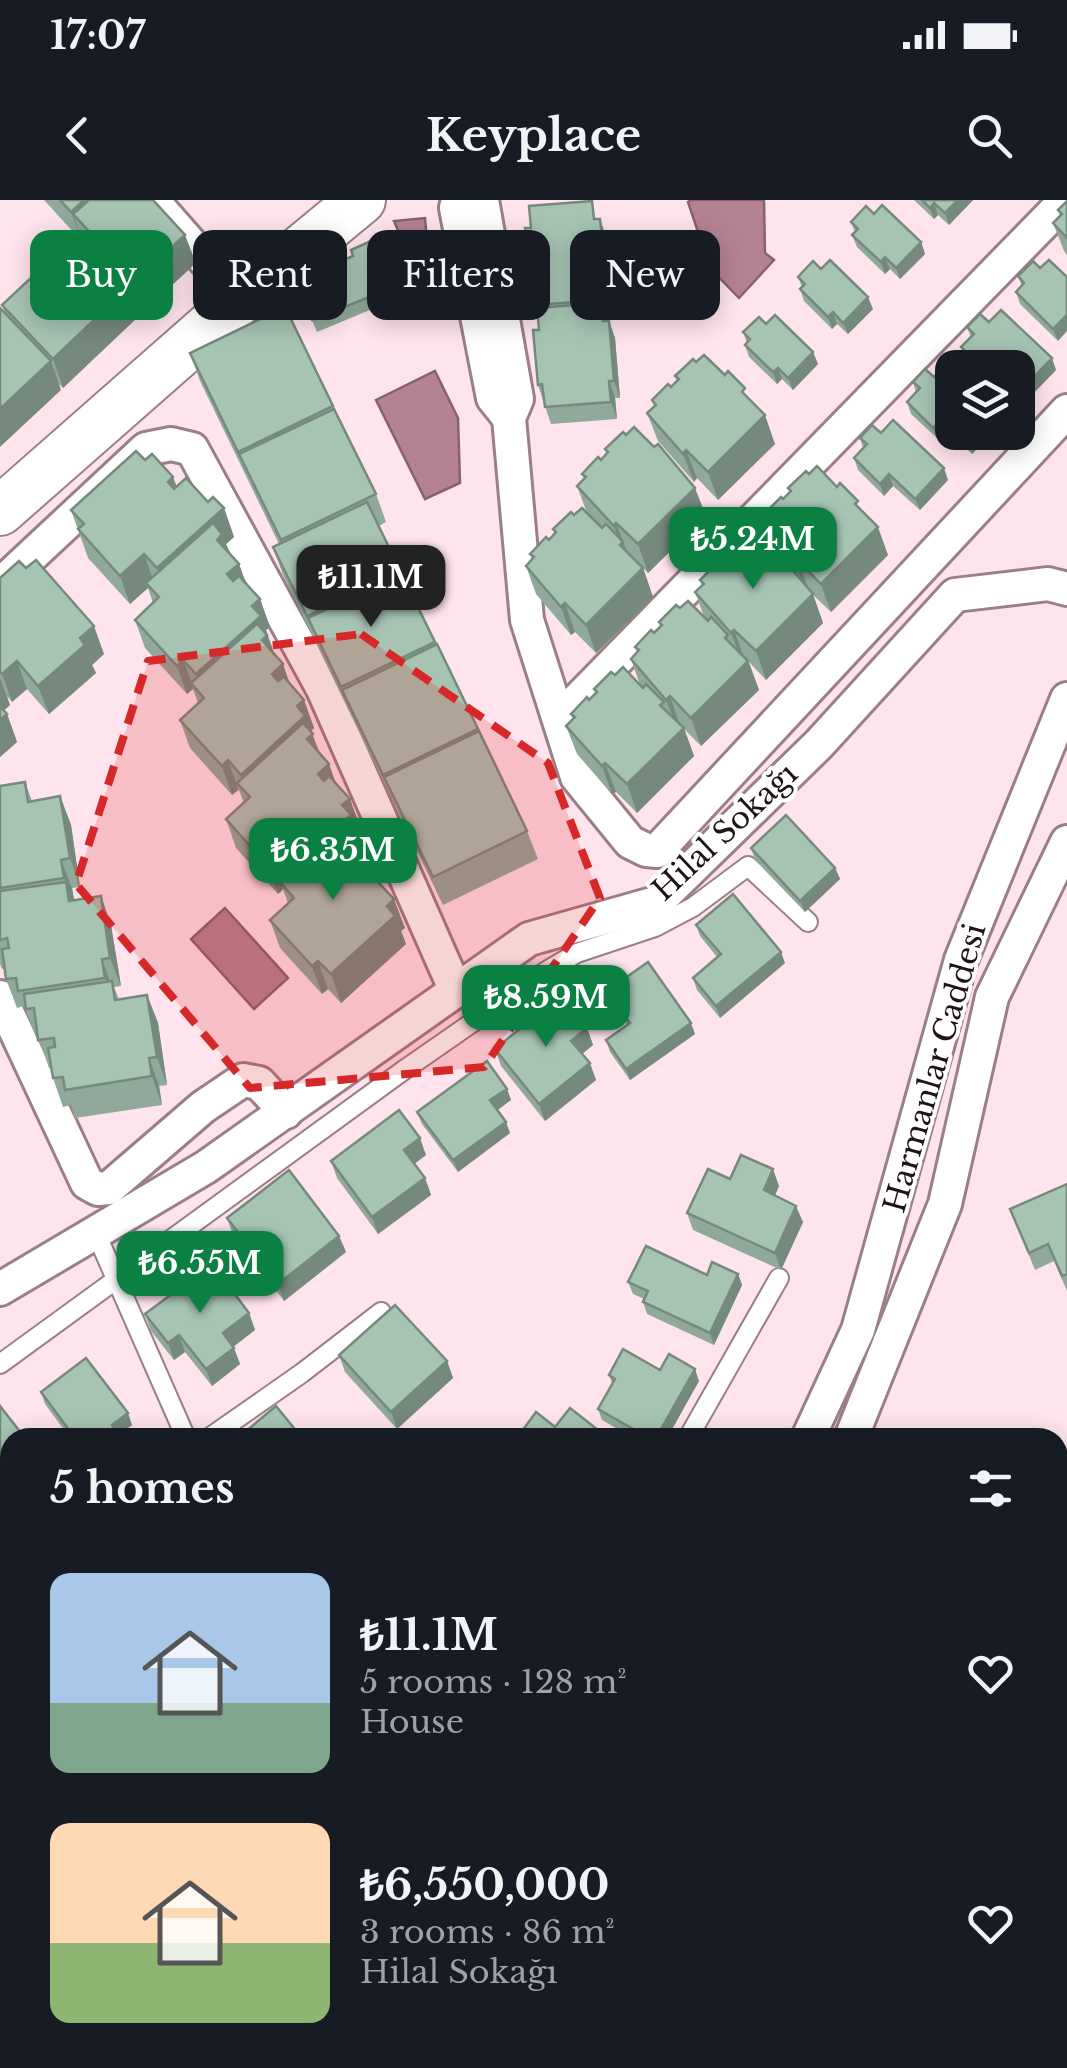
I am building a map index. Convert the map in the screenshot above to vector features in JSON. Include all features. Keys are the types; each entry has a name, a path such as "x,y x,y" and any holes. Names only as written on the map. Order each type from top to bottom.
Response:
{"main road":[{"path":"325,230 361,200"},
{"path":"0,511 217,320"}],"street":[{"path":"152,200 193,247"},
{"path":"458,200 456,208 493,398 509,418"},
{"path":"482,200 517,399 509,418 527,620 577,777 630,842 646,850 657,851 1067,411"},
{"path":"559,719 1066,200"},
{"path":"0,585 146,449 171,444 192,449 323,689 456,991"},
{"name":"Hilal Sokağı","path":"1,1284 206,1167 529,940 656,903 819,744 955,595 1048,584 1067,589"},
{"name":"Harmanlar Caddesi","path":"813,1428 858,1330 961,960 1067,699"},
{"path":"855,1428 945,1204 992,997 1067,842"},
{"path":"0,997 87,1183 98,1189 109,1188 243,1080 259,1084 273,1120"}],"lane":[{"path":"0,1364 404,1070 577,953 655,927 693,907 748,866 808,922"},
{"path":"95,1231 182,1428"},
{"path":"694,1428 779,1278"},
{"path":"223,1428 381,1312"}],"highlighted area":[{"path":"361,634 548,763 600,898 484,1067 250,1088 76,884 148,661"}],"shaded area":[{"path":"764,200 765,253 774,260 739,298 720,278 720,230 697,230 688,202"},
{"path":"425,218 426,230 398,230 394,221"},
{"path":"435,371 458,418 460,483 425,499 376,400"},
{"path":"225,908 288,978 254,1009 191,939"}],"building":[{"path":"60,200 84,200 71,212"},
{"path":"89,200 153,200 185,235 173,246 173,230 88,230 73,214"},
{"path":"922,200 958,200 945,213 934,203 930,208"},
{"path":"592,201 594,219 600,219 601,230 570,230 570,302 550,304 550,230 525,230 531,228 529,206"},
{"path":"1067,201 1067,238 1053,223"},
{"path":"882,205 921,242 896,268 885,257 881,262 852,235 858,229 851,222 866,206 874,214"},
{"path":"367,243 367,298 347,306 347,259 353,256 351,250"},
{"path":"830,260 868,297 843,323 833,312 828,317 800,289 805,284 798,277 813,261 821,269"},
{"path":"1049,260 1067,277 1067,315 1053,329 1016,292 1024,283 1018,276 1033,261 1040,268"},
{"path":"30,279 30,320 94,320 53,359 2,305"},
{"path":"570,305 570,320 609,321 614,381 609,381 611,402 545,407 542,384 538,385 533,330 539,330 538,320 550,320 550,307"},
{"path":"0,308 51,361 0,409"},
{"path":"1001,310 1052,358 1035,376 1035,350 961,347 974,334 967,327 980,314 989,322"},
{"path":"775,315 813,352 788,378 778,368 773,372 745,345 750,339 743,332 759,317 766,324"},
{"path":"258,320 291,320 333,406 238,452 190,353"},
{"path":"704,355 725,375 728,371 765,415 708,472 686,450 683,454 647,413 656,405 652,400 679,379 675,376 693,359 696,362"},
{"path":"925,369 934,377 933,428 907,402 920,388 913,382"},
{"path":"334,409 376,494 281,540 239,454"},
{"path":"893,420 944,468 915,499 889,474 880,484 854,458 867,444 860,438 872,425 881,433"},
{"path":"634,427 654,447 658,444 695,488 638,544 616,523 614,526 577,486 586,477 582,474 608,452 605,449"},
{"path":"136,451 145,460 152,454 173,477 168,482 174,489 186,478 208,502 213,497 224,508 157,568 144,554 120,576 78,529 84,524 71,510"},
{"path":"817,466 858,501 855,504 878,527 821,584 799,562 796,565 760,525 768,517 765,513 791,491 788,488"},
{"path":"367,502 400,570 307,616 273,547"},
{"path":"582,508 602,528 606,524 643,568 586,625 565,603 561,607 526,566 534,557 530,554 556,532 553,529 571,512 574,515"},
{"path":"213,523 222,534 217,540 239,564 227,574 233,581 239,576 260,599 252,606 261,616 196,674 183,660 177,666 135,620 159,597 146,583"},
{"path":"752,534 772,554 776,551 813,594 756,651 734,630 731,633 695,592 704,584 700,580 726,559 723,556 741,538 744,542"},
{"path":"36,560 94,626 80,638 85,645 38,686 17,661 0,672 0,578 19,561 26,568"},
{"path":"401,573 435,642 341,687 308,618"},
{"path":"688,601 708,621 711,617 748,661 691,718 670,696 666,700 631,659 639,650 635,647 651,630 654,633 662,625 659,622 676,605 680,608"},
{"path":"257,624 267,635 262,640 283,664 272,674 278,681 284,677 304,700 297,706 305,716 241,775 228,760 222,766 180,720 204,698 191,683"},
{"path":"437,644 478,729 383,775 342,690"},
{"path":"623,667 664,702 660,705 684,728 627,784 605,763 602,766 566,726 575,717 571,714 597,692 594,689 611,672 615,675"},
{"path":"303,723 313,734 307,739 329,764 318,774 324,781 329,776 350,799 342,805 351,815 286,874 274,860 267,865 226,819 250,797 237,783"},
{"path":"479,731 527,831 433,877 384,777"},
{"path":"25,782 28,802 60,796 70,858 61,860 64,878 0,888 0,786"},
{"path":"786,815 835,868 800,901 751,848"},
{"path":"347,823 357,835 352,840 373,864 362,874 368,881 373,877 394,899 387,906 395,916 331,974 318,961 312,966 270,920 294,898 281,883"},
{"path":"66,882 69,901 101,896 110,958 102,959 105,978 18,991 16,978 6,979 2,949 9,948 7,938 0,940 0,891"},
{"path":"733,894 781,952 716,1006 693,978 721,954 696,925"},
{"path":"648,962 691,1023 626,1069 606,1040 630,1023 607,991"},
{"path":"112,981 115,1000 147,995 157,1057 149,1058 152,1076 65,1090 63,1077 53,1078 48,1048 55,1047 54,1038 38,1040 34,1008 26,1009 24,994"},
{"path":"561,995 587,1028 571,1041 590,1063 539,1104 495,1049"},
{"path":"487,1061 507,1089 490,1100 506,1122 453,1160 417,1112"},
{"path":"399,1110 420,1138 404,1150 425,1178 372,1217 331,1161"},
{"path":"741,1155 773,1169 764,1190 796,1206 775,1253 687,1213 708,1169 730,1179"},
{"path":"289,1170 339,1236 278,1284 227,1218"},
{"path":"1067,1184 1067,1274 1062,1276 1048,1244 1029,1253 1010,1209"},
{"path":"646,1246 707,1275 712,1262 738,1274 710,1333 643,1302 648,1291 628,1282"},
{"path":"212,1264 249,1313 223,1333 234,1348 206,1369 179,1335 168,1343 145,1314"},
{"path":"395,1305 447,1361 391,1412 339,1355"},
{"path":"623,1349 660,1370 669,1354 695,1369 662,1428 631,1428 598,1409 615,1379 609,1375"},
{"path":"86,1358 128,1413 112,1425 114,1428 68,1428 41,1392"},
{"path":"0,1406 17,1428 0,1428"},
{"path":"276,1406 294,1428 250,1428"},
{"path":"570,1408 595,1428 524,1428 536,1412 555,1427"}]}
